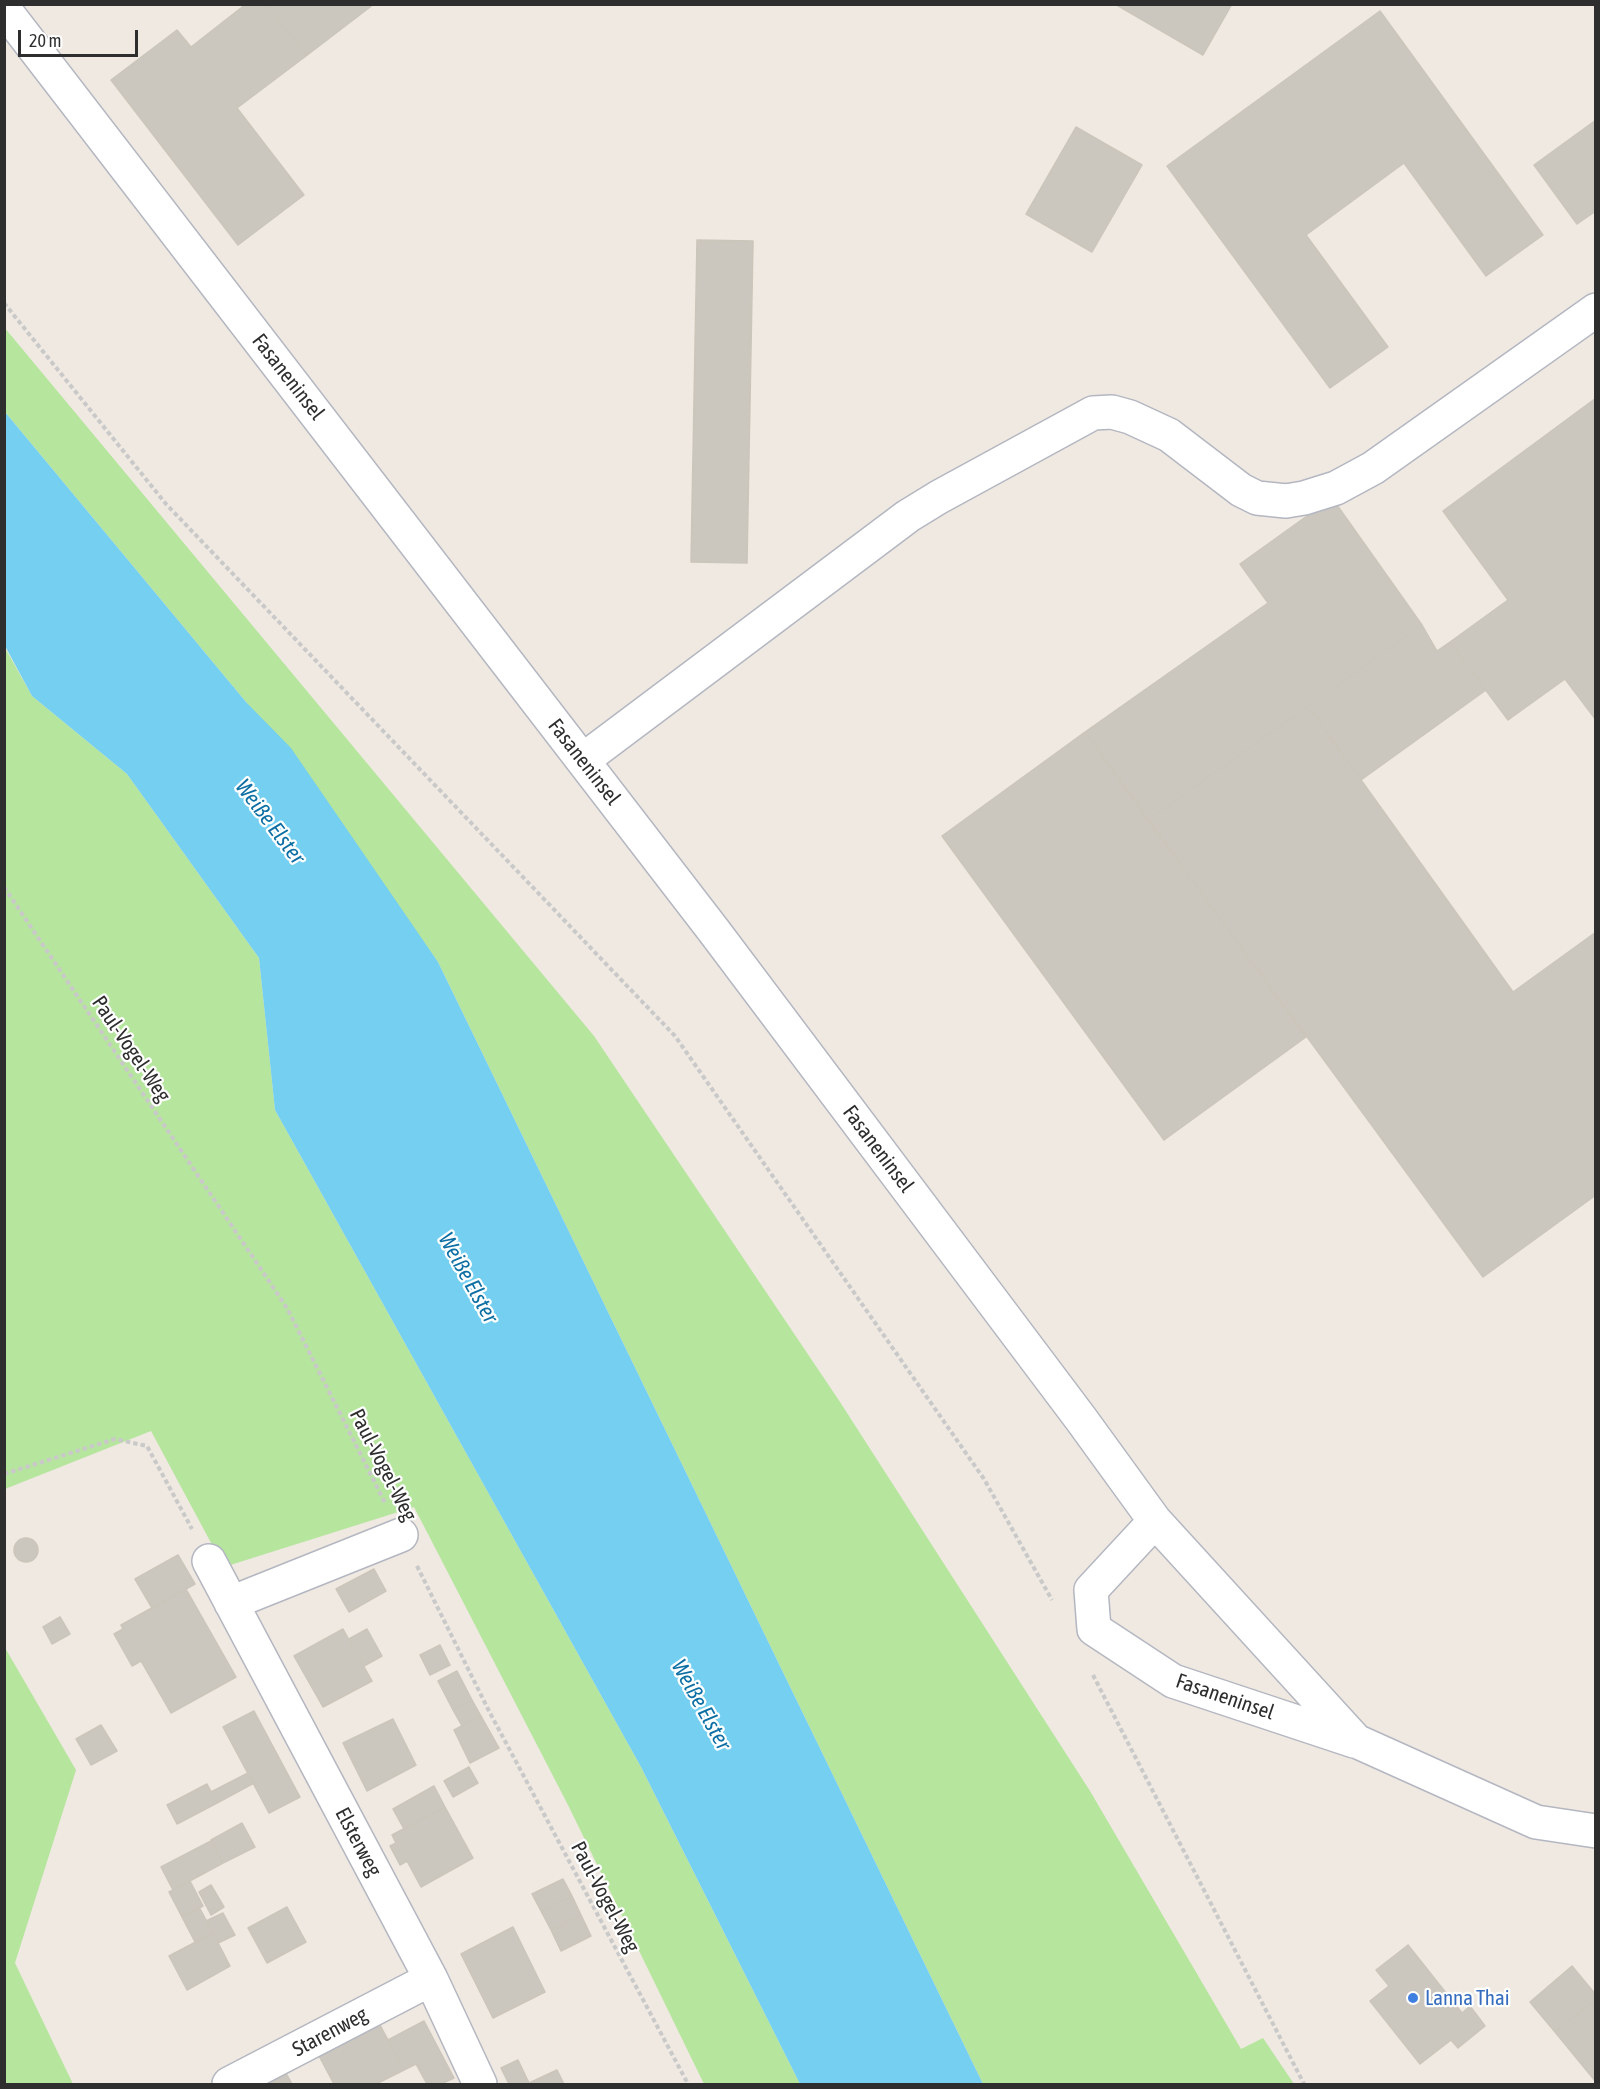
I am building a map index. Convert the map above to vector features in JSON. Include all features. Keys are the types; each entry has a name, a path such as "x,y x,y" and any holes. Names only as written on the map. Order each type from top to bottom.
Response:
{"street":[{"name":"Fasaneninsel","path":"4,9 772,1008 1155,1521 1356,1741"},
{"path":"583,760 908,516 1093,414 1112,412 1169,435 1241,490 1257,498 1286,501 1304,498 1336,488 1373,468 1596,310"},
{"name":"Fasaneninsel","path":"1155,1521 1091,1590 1094,1629 1173,1681 1356,1741 1536,1822 1596,1831"},
{"path":"231,1603 401,1535"},
{"name":"Elsterweg","path":"209,1561 431,1979 480,2085"},
{"name":"Starenweg","path":"229,2085 431,1979"}],"path":[{"path":"4,303 166,504 675,1036 984,1479 1053,1602"},
{"name":"Paul-Vogel-Weg","path":"4,887 287,1308 489,1711 688,2085"},
{"path":"4,1474 115,1439 147,1446 209,1561"},
{"path":"1092,1672 1304,2085"}],"green space":[{"path":"4,327 594,1036 840,1402 1090,1791 1241,2049 1263,2038 1294,2084 983,2084 438,962 246,702 5,412"},
{"path":"4,646 32,696 127,774 259,958 275,1110 641,1767 800,2084 704,2084 568,1805 414,1507 224,1567 151,1431 5,1489"},
{"path":"4,1646 76,1770 15,1963 73,2084 5,2084"}],"water":[{"name":"Weiße Elster","path":"5,412 246,702 291,748 438,962 983,2084 800,2084 641,1767 275,1110 259,958 127,774 32,696 5,646"}],"building":[{"path":"246,4 267,4 306,56 237,108 304,195 238,245 111,80 177,30 191,47"},
{"path":"267,4 374,4 306,56"},
{"path":"1115,4 1232,4 1203,55"},
{"path":"1380,11 1543,235 1486,276 1404,163 1306,235 1388,347 1330,388 1167,166"},
{"path":"1596,120 1596,211 1577,224 1534,165"},
{"path":"1076,127 1142,165 1092,252 1026,214"},
{"path":"697,240 753,241 747,563 691,562"},
{"path":"1596,398 1596,720 1565,679 1508,720 1450,642 1508,600 1443,511"},
{"path":"1332,498 1422,625 1148,820 1085,732 1268,603 1240,564"},
{"path":"1422,625 1437,651 1450,642 1486,690 1361,780 1308,706"},
{"path":"1308,706 1513,992 1596,932 1596,1195 1483,1277 1148,820"},
{"path":"1085,732 1306,1037 1164,1140 942,836"},
{"path":"26,1538 31,1539 37,1545 37,1555 31,1561 26,1562 21,1561 15,1555 14,1550 15,1545 21,1539"},
{"path":"178,1555 195,1584 152,1608 135,1579"},
{"path":"374,1569 386,1591 349,1612 336,1589"},
{"path":"186,1589 236,1677 171,1713 141,1661 132,1666 114,1634 123,1629 121,1625"},
{"path":"60,1617 70,1634 52,1644 43,1627"},
{"path":"343,1629 372,1681 323,1707 294,1656"},
{"path":"367,1629 382,1656 364,1666 349,1639"},
{"path":"440,1645 450,1665 430,1675 420,1655"},
{"path":"457,1671 472,1700 453,1710 438,1681"},
{"path":"472,1700 481,1716 462,1726 453,1710"},
{"path":"254,1711 300,1797 269,1813 223,1727"},
{"path":"481,1716 499,1748 470,1763 454,1730"},
{"path":"393,1719 416,1765 367,1791 343,1743"},
{"path":"101,1725 117,1751 91,1765 76,1739"},
{"path":"469,1767 478,1783 453,1797 444,1781"},
{"path":"248,1773 254,1783 217,1803 211,1792"},
{"path":"207,1784 217,1803 177,1824 167,1805"},
{"path":"434,1786 445,1807 404,1829 393,1809"},
{"path":"445,1807 473,1858 421,1887 407,1861 400,1865 390,1846 396,1843 392,1835"},
{"path":"242,1823 255,1847 223,1863 211,1840"},
{"path":"211,1841 223,1863 173,1890 161,1867"},
{"path":"563,1879 572,1896 541,1911 532,1894"},
{"path":"190,1881 203,1906 182,1917 169,1892"},
{"path":"211,1885 224,1907 211,1915 199,1892"},
{"path":"572,1896 581,1915 551,1930 541,1911"},
{"path":"199,1907 213,1933 195,1942 182,1917"},
{"path":"287,1907 306,1942 267,1963 248,1928"},
{"path":"223,1913 235,1935 218,1943 206,1921"},
{"path":"581,1915 591,1936 561,1951 551,1930"},
{"path":"513,1927 545,1992 493,2018 461,1954"},
{"path":"213,1933 230,1966 187,1990 169,1956"},
{"path":"1408,1945 1462,2013 1470,2006 1485,2026 1458,2048 1451,2040 1420,2064 1370,2001 1389,1986 1376,1970"},
{"path":"1572,1966 1596,1995 1596,1999 1555,2032 1530,2002"},
{"path":"1596,1999 1596,2082 1555,2032"},
{"path":"424,2021 454,2078 441,2084 427,2084 416,2064 404,2070 388,2040"},
{"path":"380,2025 404,2070 376,2084 334,2084 319,2056"},
{"path":"518,2060 529,2083 557,2070 564,2084 509,2084 501,2068"},
{"path":"286,2073 292,2084 263,2084"}],"place":[{"name":"Lanna Thai","path":"1413,1998"}]}
